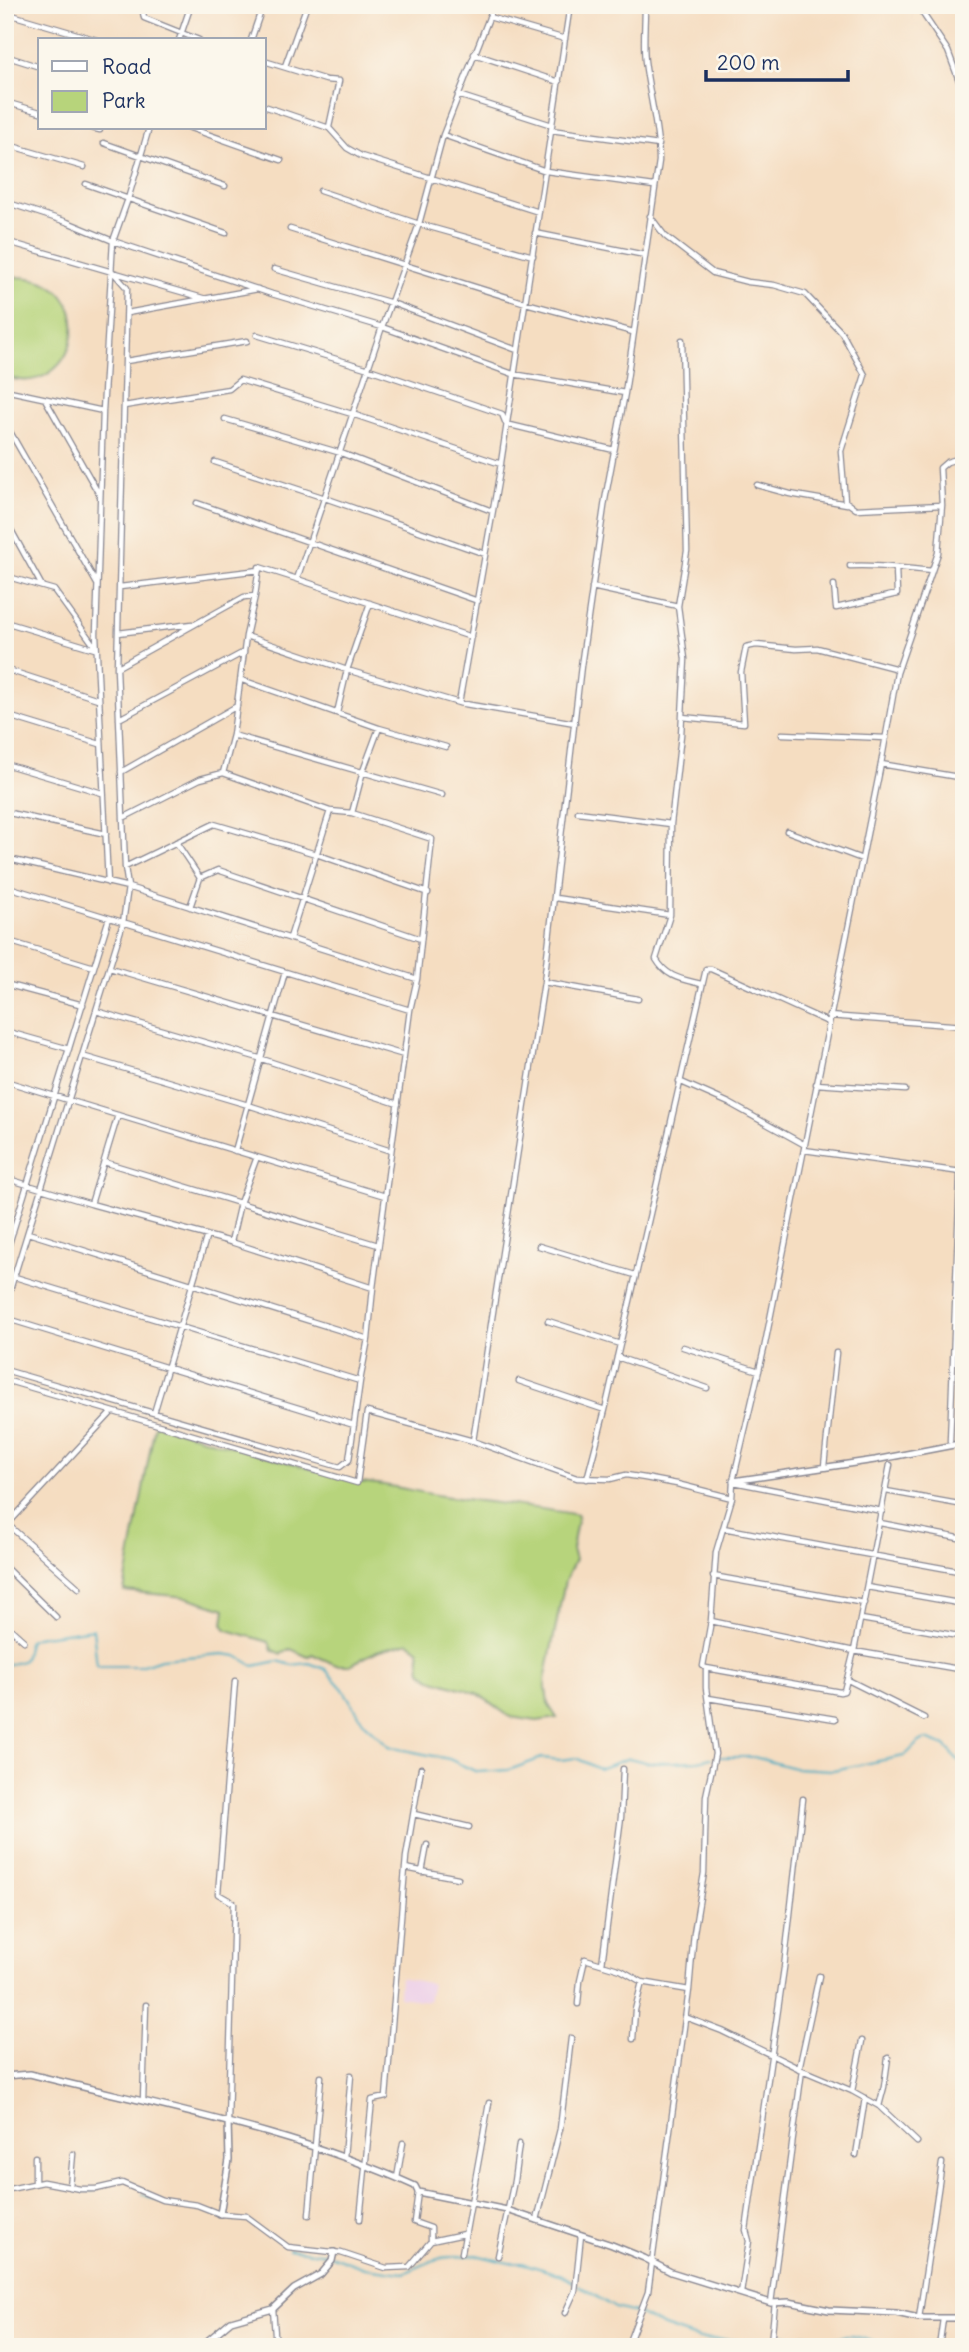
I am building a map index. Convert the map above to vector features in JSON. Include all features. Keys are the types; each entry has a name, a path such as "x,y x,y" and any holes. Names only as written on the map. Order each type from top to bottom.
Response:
{"street":[{"path":"5,27 11,5"},
{"path":"139,5 142,6 144,18 180,37 191,5"},
{"path":"247,5 262,7 252,38"},
{"path":"285,66 307,5"},
{"path":"297,579 419,224 443,135 494,5"},
{"path":"459,703 501,464 570,5"},
{"path":"473,1441 544,982 592,587 625,393 659,161 659,145 654,131 651,91 645,61 645,5"},
{"path":"917,5 947,51 964,94"},
{"path":"7,14 90,38"},
{"path":"489,17 565,39"},
{"path":"474,54 559,82"},
{"path":"5,56 38,66"},
{"path":"266,61 326,80 339,81 329,128"},
{"path":"458,95 552,127 659,145"},
{"path":"5,102 38,111"},
{"path":"266,107 329,128 346,148 361,156 539,212"},
{"path":"108,883 96,649 103,411 113,242 148,130"},
{"path":"196,130 281,160"},
{"path":"443,135 547,171 654,186"},
{"path":"104,143 225,186"},
{"path":"5,144 84,167"},
{"path":"86,184 226,233"},
{"path":"320,191 419,224 533,256"},
{"path":"5,202 67,222 113,242 382,327 513,374 625,393"},
{"path":"650,216 665,236 713,273 805,294 842,332 865,375 841,451 845,501 856,509 942,505"},
{"path":"290,229 526,303 634,331"},
{"path":"535,233 645,255"},
{"path":"5,241 206,299"},
{"path":"274,269 391,303 517,350"},
{"path":"5,1306 123,923 128,887 117,668 127,288 111,271"},
{"path":"127,313 259,289"},
{"path":"257,335 502,414 506,424"},
{"path":"682,340 687,551 678,606 685,659 671,824 670,915 656,959 663,970 670,974 701,984"},
{"path":"126,361 247,341"},
{"path":"124,406 229,389 240,380 501,464"},
{"path":"5,390 103,411"},
{"path":"45,398 100,497"},
{"path":"225,419 341,453 492,511"},
{"path":"5,423 97,584"},
{"path":"506,424 614,450"},
{"path":"627,2347 637,2318 647,2300 653,2264 694,1933 704,1874 706,1796 715,1754 704,1666 711,1620 716,1552 732,1498 733,1481 759,1371 898,669 938,553 942,505 940,468 947,462 964,457"},
{"path":"215,462 485,554"},
{"path":"757,485 851,505"},
{"path":"197,503 478,601"},
{"path":"5,519 42,586"},
{"path":"850,566 879,564 932,570"},
{"path":"120,587 258,570 259,567 471,637"},
{"path":"834,585 836,608 897,594 896,568"},
{"path":"223,773 238,706 246,636 258,570"},
{"path":"5,576 54,590 96,649"},
{"path":"592,587 678,606"},
{"path":"117,668 244,597 255,596"},
{"path":"337,713 347,670 370,603"},
{"path":"5,622 96,649"},
{"path":"118,633 196,624"},
{"path":"246,636 347,670 459,703 575,723"},
{"path":"682,717 744,723 741,672 746,647 755,645 817,648 898,669"},
{"path":"119,719 244,652"},
{"path":"5,670 98,699"},
{"path":"242,680 379,728 446,747"},
{"path":"121,772 238,706"},
{"path":"5,715 100,744"},
{"path":"352,813 363,771 379,728"},
{"path":"782,734 886,738"},
{"path":"233,735 442,794"},
{"path":"5,764 102,793"},
{"path":"881,764 964,778"},
{"path":"5,1370 340,1467 349,1460 368,1339 410,1010 417,979 432,839 352,813 330,811 223,773 200,779 123,818"},
{"path":"290,938 330,811"},
{"path":"5,812 106,834"},
{"path":"578,812 671,824"},
{"path":"125,867 214,824 428,893"},
{"path":"787,831 862,859"},
{"path":"176,842 200,878"},
{"path":"5,858 128,887 417,979"},
{"path":"190,907 200,878 218,870 421,939"},
{"path":"5,886 410,1010"},
{"path":"555,898 670,915"},
{"path":"5,1257 109,918"},
{"path":"5,940 94,967"},
{"path":"109,968 404,1055"},
{"path":"587,1479 706,969 829,1019 964,1026"},
{"path":"235,1151 285,972"},
{"path":"544,982 638,999"},
{"path":"5,984 83,1005"},
{"path":"96,1011 259,1058 398,1104"},
{"path":"5,1031 69,1049"},
{"path":"82,1056 391,1151"},
{"path":"950,1441 962,1197 964,1070"},
{"path":"5,1081 385,1196"},
{"path":"679,1081 729,1103 804,1148 961,1172"},
{"path":"816,1084 905,1090"},
{"path":"91,1204 118,1115"},
{"path":"231,1242 240,1203 257,1157"},
{"path":"104,1162 379,1245"},
{"path":"5,1178 231,1242 373,1288"},
{"path":"5,1230 13,1232"},
{"path":"28,1233 368,1339"},
{"path":"154,1413 207,1236"},
{"path":"539,1246 635,1275"},
{"path":"5,1274 360,1381"},
{"path":"5,1318 354,1425"},
{"path":"548,1321 620,1344"},
{"path":"683,1348 759,1371"},
{"path":"824,1466 836,1353"},
{"path":"617,1357 707,1388"},
{"path":"5,1380 357,1483 367,1412 473,1441 541,1466 587,1479 610,1479 626,1475 732,1498"},
{"path":"519,1381 605,1410"},
{"path":"79,1588 6,1524 112,1412"},
{"path":"733,1481 874,1460 964,1443"},
{"path":"706,1668 844,1691 861,1619 890,1465"},
{"path":"733,1481 882,1511"},
{"path":"886,1491 964,1505"},
{"path":"880,1523 964,1539"},
{"path":"723,1528 964,1572"},
{"path":"5,1567 55,1617"},
{"path":"713,1576 864,1603"},
{"path":"867,1587 964,1604"},
{"path":"861,1619 964,1637"},
{"path":"711,1620 854,1651 964,1670"},
{"path":"5,1624 24,1641"},
{"path":"848,1680 924,1718"},
{"path":"220,2214 229,2160 234,1903 218,1894 235,1681"},
{"path":"708,1698 835,1719"},
{"path":"360,2219 372,2099 386,2097 405,1868 421,1768"},
{"path":"602,1964 621,1817 623,1769"},
{"path":"741,2293 749,2241 746,2230 772,2054 803,1799"},
{"path":"414,1814 469,1828"},
{"path":"422,1872 427,1845"},
{"path":"405,1868 458,1878"},
{"path":"578,2004 584,1959 621,1969 642,1982 689,1990"},
{"path":"772,2345 773,2303 800,2070 819,1976"},
{"path":"632,2039 642,1982"},
{"path":"143,2101 146,2005"},
{"path":"685,2017 722,2031 800,2070 865,2098 879,2106 917,2142"},
{"path":"537,2220 560,2129 571,2038"},
{"path":"852,2091 862,2041"},
{"path":"879,2106 888,2058"},
{"path":"5,2076 30,2074 228,2121 287,2137 344,2157 415,2186 418,2192 414,2222 431,2228 431,2241 414,2263 403,2269 374,2266 334,2252 288,2247 246,2216 220,2214 197,2205 154,2198 122,2183 96,2189 35,2182 6,2190 7,2155"},
{"path":"344,2157 351,2075"},
{"path":"309,2215 321,2077"},
{"path":"856,2155 865,2098"},
{"path":"461,2253 489,2103"},
{"path":"397,2178 403,2143"},
{"path":"498,2256 519,2144"},
{"path":"70,2187 73,2154"},
{"path":"35,2157 35,2182"},
{"path":"919,2318 942,2163"},
{"path":"418,2192 507,2210 631,2252 671,2272 773,2303 789,2302 829,2310 919,2318 964,2318"},
{"path":"431,2241 464,2234"},
{"path":"565,2314 577,2282 581,2235"},
{"path":"200,2347 231,2321 273,2309 294,2289 321,2274 332,2261 334,2252"},
{"path":"273,2309 276,2347"},
{"path":"939,2346 943,2319"}],"shaded area":[{"path":"400,1977 432,1984 428,2001 399,1997"}],"green space":[{"path":"14,277 44,282 63,297 72,316 72,337 64,357 50,373 29,380 5,376 5,280"},
{"path":"155,1424 357,1482 578,1515 572,1549 575,1560 565,1581 545,1680 548,1704 557,1718 537,1721 510,1717 477,1693 431,1679 421,1671 419,1650 409,1642 377,1651 350,1665 336,1665 312,1654 308,1657 291,1649 281,1654 272,1650 269,1642 227,1630 223,1624 225,1609 186,1597 124,1591"}],"waterway":[{"path":"5,1665 22,1661 29,1640 36,1637 93,1629 97,1666 140,1666 161,1659 223,1654 237,1656 254,1666 278,1661 292,1665 309,1663 325,1669 343,1689 364,1723 389,1746 449,1759 477,1772 509,1770 542,1758 576,1758 599,1769 629,1758 649,1763 711,1758"},
{"path":"717,1757 754,1757 794,1768 833,1770 904,1756 926,1739 945,1746 964,1766"},
{"path":"78,2191 94,2191"},
{"path":"142,2194 160,2201"},
{"path":"289,2249 327,2254 365,2268 404,2273 439,2258 476,2255 509,2263 522,2263 562,2275 573,2282"},
{"path":"578,2285 615,2308 636,2313 664,2327 699,2339 755,2343 781,2335 817,2336 828,2341 851,2336 889,2347"},
{"path":"944,2347 952,2343 960,2347"}]}
